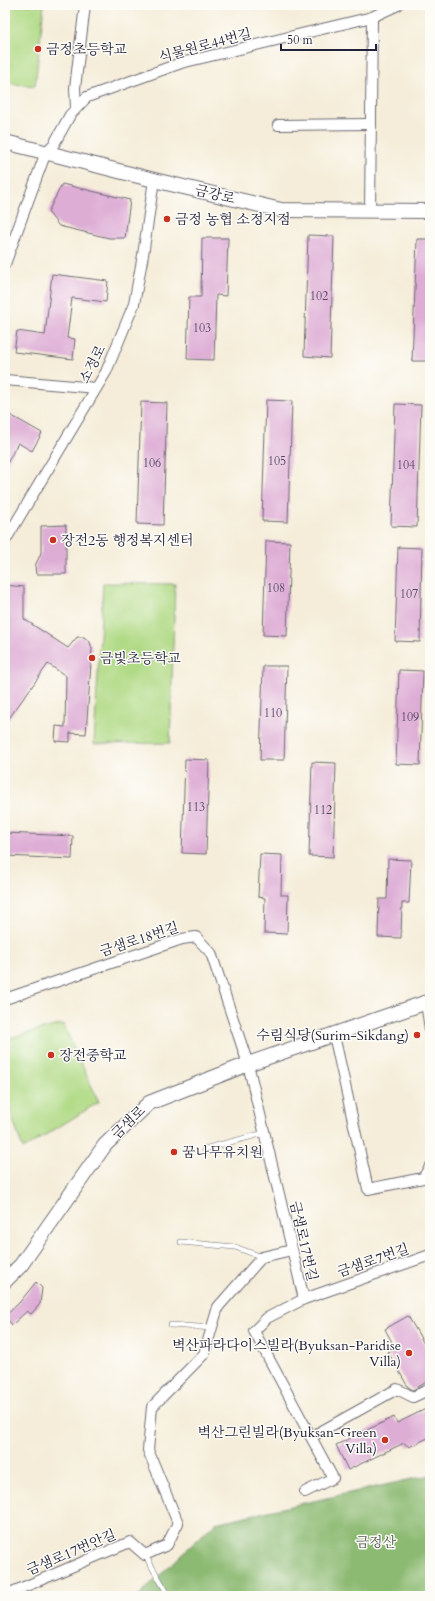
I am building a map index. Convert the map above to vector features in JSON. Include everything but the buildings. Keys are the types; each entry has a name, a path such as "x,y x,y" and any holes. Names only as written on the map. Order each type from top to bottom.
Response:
{"main road":[{"name":"금강로","path":"5,142 154,180 281,210 430,211"},
{"name":"금샘로","path":"5,1281 21,1265 105,1145 149,1103 248,1064 428,1002"}],"street":[{"path":"76,108 75,88 85,5"},
{"name":"식물원로44번길","path":"5,264 46,152 54,144 70,115 87,97 181,63 372,17 398,5"},
{"path":"370,211 372,17"},
{"path":"278,125 371,124"},
{"name":"소정로","path":"5,541 106,372 134,304 154,180"},
{"path":"5,380 96,388"},
{"name":"금샘로18번길","path":"5,999 182,939 196,937 211,953 248,1064"},
{"path":"428,1002 430,1029"},
{"path":"334,1035 368,1189 423,1178 430,1167"},
{"name":"금샘로17번길","path":"248,1064 304,1299 267,1318 254,1331 333,1478 305,1492"},
{"path":"145,1555 167,1545 178,1523 148,1450 152,1407 204,1354 218,1307 262,1257 292,1250"},
{"name":"금샘로7번길","path":"304,1299 430,1255"},
{"path":"311,1437 397,1389 413,1396 430,1389"},
{"name":"금샘로17번안길","path":"5,1595 130,1542 145,1555"}],"lane":[{"path":"204,1149 264,1133"},
{"path":"182,1242 235,1247 262,1257"},
{"path":"171,1325 212,1328"},
{"name":"금샘로17번안길","path":"145,1555 169,1596"}],"green space":[{"path":"5,5 44,5 35,86 5,83"},
{"path":"103,583 175,584 170,743 94,744"},
{"path":"63,1024 99,1102 23,1149 5,1096 5,1039"},
{"name":"금정산","path":"430,1475 430,1596 138,1596 215,1523"}],"place":[{"name":"금정초등학교","path":"38,49"},
{"name":"금정 농협 소정지점","path":"167,219"},
{"name":"장전2동 행정복지센터","path":"53,540"},
{"name":"금빛초등학교","path":"92,658"},
{"name":"수림식당(Surim-Sikdang)","path":"417,1035"},
{"name":"장전중학교","path":"51,1055"},
{"name":"꿈나무유치원","path":"174,1152"},
{"name":"벽산파라다이스빌라(Byuksan-Paridise Villa)","path":"409,1353"},
{"name":"벽산그린빌라(Byuksan-Green Villa)","path":"385,1440"}]}
